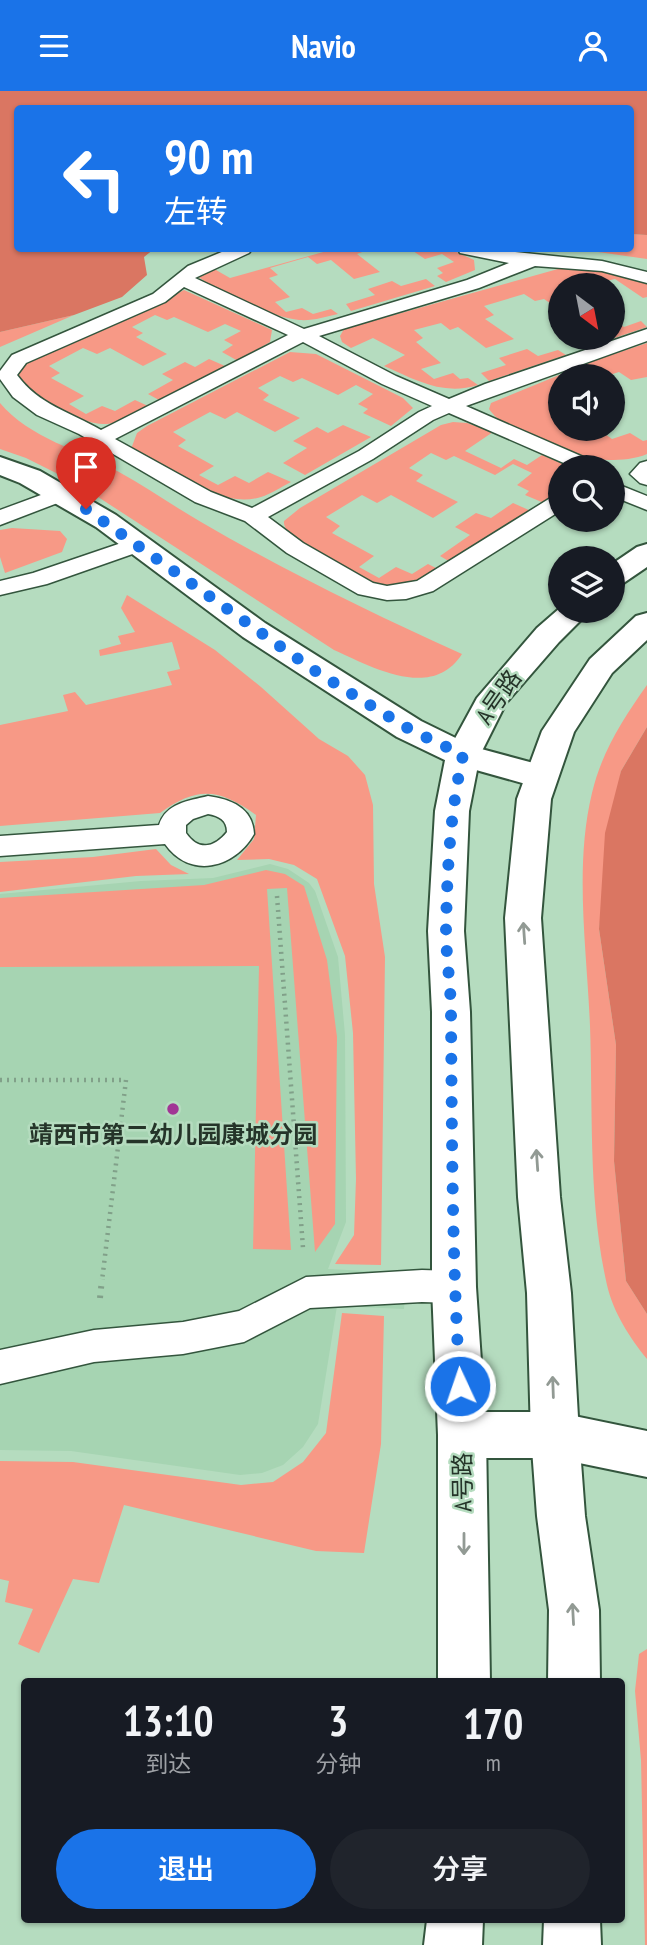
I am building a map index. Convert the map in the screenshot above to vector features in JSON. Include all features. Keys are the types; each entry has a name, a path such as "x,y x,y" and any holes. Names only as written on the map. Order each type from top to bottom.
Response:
{"street":[{"path":"0,465 30,477 106,521 318,673 409,729 463,755 540,776"},
{"path":"625,569 647,553"},
{"name":"A号路","path":"464,1678 463,1435 454,1287 451,1012 446,931 452,811 463,755 493,698 562,623"},
{"path":"574,1678 574,1610 561,1516 555,1435 550,1293 539,1197 523,918 534,799 558,731 601,666 647,623"},
{"path":"463,1435 555,1435 647,1454"},
{"path":"453,1945 455,1923"},
{"path":"572,1923 572,1945"}],"lane":[{"path":"235,252 212,260 159,298 19,359 7,375 20,393 44,411 101,438 136,461 204,498 253,516 295,548 366,589 387,593 406,592 425,586 454,571 548,510"},
{"path":"479,252 608,267 647,278"},
{"path":"101,438 303,335 473,284 536,260"},
{"path":"182,279 303,335 389,380 563,455"},
{"path":"253,516 366,455 426,416 524,376 647,335"},
{"path":"629,479 647,504"},
{"path":"0,518 60,494"},
{"path":"0,588 39,579 136,545"},
{"path":"0,846 171,834"},
{"path":"0,1367 94,1346 183,1338 244,1326 306,1293 422,1286 454,1287"}],"path":[{"path":"277,897 306,1293"},
{"path":"0,1080 126,1080 94,1346"}],"shaded area":[{"path":"0,91 647,91 647,235 634,234 634,105 14,105 14,252 150,252 144,257 147,275 122,297 74,315 0,332"},
{"path":"634,234 647,235 647,259 598,252 634,252"},
{"path":"323,252 362,252 357,254 380,272 354,279 331,260 317,264 308,257 270,268 278,275 269,278 290,297 275,302 286,312 302,308 313,314 331,309 338,314 309,320 287,318 260,309 232,297 197,276 209,266 230,278"},
{"path":"414,252 457,252 474,260 475,270 446,282 437,276 443,273 437,268 454,262 442,254 425,259"},
{"path":"565,267 602,269 616,273 548,273 548,302 544,299 535,301 524,294 484,306 494,315 485,319 514,339 486,348 458,327 450,330 441,323 414,330 423,338 416,342 441,363 421,369 434,379 453,373 460,379 468,378 478,385 465,388 441,388 384,366 405,355 373,338 351,348 342,342 340,336 344,329"},
{"path":"625,276 647,282 647,297 643,298 625,286"},
{"path":"426,279 435,286 351,311 346,304 375,295 368,289 392,281 401,286"},
{"path":"184,290 272,330 270,342 238,361 222,352 233,345 224,340 241,331 225,324 208,332 174,317 167,320 155,315 132,327 143,333 136,337 167,354 143,366 110,348 97,354 83,348 49,366 60,373 51,378 84,396 69,404 86,414 102,406 115,411 135,400 148,406 107,424 86,421 58,411 33,396 19,382 18,370 26,361 128,319"},
{"path":"74,315 0,347 0,332"},
{"path":"641,321 647,327 625,334 625,327"},
{"path":"647,343 647,377 631,380 625,376 625,364 586,364"},
{"path":"527,349 538,356 558,350 566,355 489,381 481,373 506,365 499,358"},
{"path":"290,352 316,354 403,398 413,408 391,426 363,413 368,409 358,404 373,394 356,385 338,395 302,378 293,382 280,376 258,388 269,395 263,400 300,418 275,432 237,412 225,419 210,412 173,432 186,440 178,446 214,466 199,475 218,485 235,476 249,483 268,472 291,482 261,497 228,498 211,493 131,449 137,433 147,426"},
{"path":"209,359 225,366 159,400 148,394 173,380 162,374 185,362 195,367"},
{"path":"548,380 548,441 625,441 625,435 630,433 643,441 647,440 647,454 625,459 625,455 580,455 563,450 510,427 489,409 491,403"},
{"path":"0,403 12,415 40,434 119,472 265,558 362,608 462,654 449,668 435,676 418,678 383,671 334,650 78,484 26,458 0,449"},
{"path":"467,423 493,432 465,451 501,468 514,459 527,465 542,455 548,458 548,500 544,503 525,495 529,491 517,485 532,473 513,464 495,475 454,456 446,460 431,453 409,468 423,475 416,481 458,502 433,518 391,495 377,503 362,495 326,517 340,526 332,533 374,556 359,567 379,578 396,567 412,574 428,564 442,571 402,587 375,586 356,578 304,546 286,528 284,521 300,508 441,425"},
{"path":"343,425 371,437 305,475 283,463 307,448 293,441 317,427 328,433"},
{"path":"513,503 531,511 452,563 440,556 470,535 455,527 476,513 491,518"},
{"path":"12,528 60,531 67,539 62,552 5,573 0,557 0,530"},
{"path":"127,595 215,650 319,739 348,756 365,775 373,805 374,884 385,957 381,1265 335,1264 354,1235 356,1179 353,1033 345,956 317,879 294,865 269,859 237,860 254,839 256,815 231,799 219,795 185,798 160,813 0,826 0,725 68,711 63,695 75,692 86,705 172,685 167,672 180,669 172,642 100,656 99,650 121,644 118,636 135,632 121,608"},
{"path":"647,685 647,727 621,771 599,929 616,1045 614,1161 626,1281 647,1314 647,1359 628,1333 613,1305 601,1253 594,1189 583,879 587,821 596,778 614,736"},
{"path":"647,727 647,1314 626,1281 614,1161 616,1045 599,929 605,833 621,771"},
{"path":"156,849 171,865 189,874 136,876 0,892 0,862 93,857"},
{"name":"靖西市第二幼儿园康城分园","path":"270,864 288,869 309,883 315,891 338,957 345,1035 346,1222 328,1269 407,1273 404,1309 337,1306 318,1424 303,1447 283,1465 262,1473 240,1475 71,1451 0,1450 0,894 141,881 213,878"},
{"path":"266,870 285,874 304,886 327,960 337,1037 335,1224 315,1252 287,888 267,889 291,1250 253,1249 259,966 0,967 0,898 204,885"},
{"path":"342,1313 384,1316 381,1444 364,1553 316,1551 124,1505 99,1583 73,1579 39,1653 18,1644 33,1609 5,1602 9,1581 0,1579 0,1461 73,1462 241,1485 273,1482 303,1462 326,1433"},
{"path":"647,1649 645,1945 641,1760 635,1691 639,1654"}],"place":[{"name":"靖西市第二幼儿园康城分园","path":"173,1109"}],"route":[{"path":"86,509 318,673 409,729 463,755 452,811 446,931 451,1012 454,1287 460,1386"}]}
